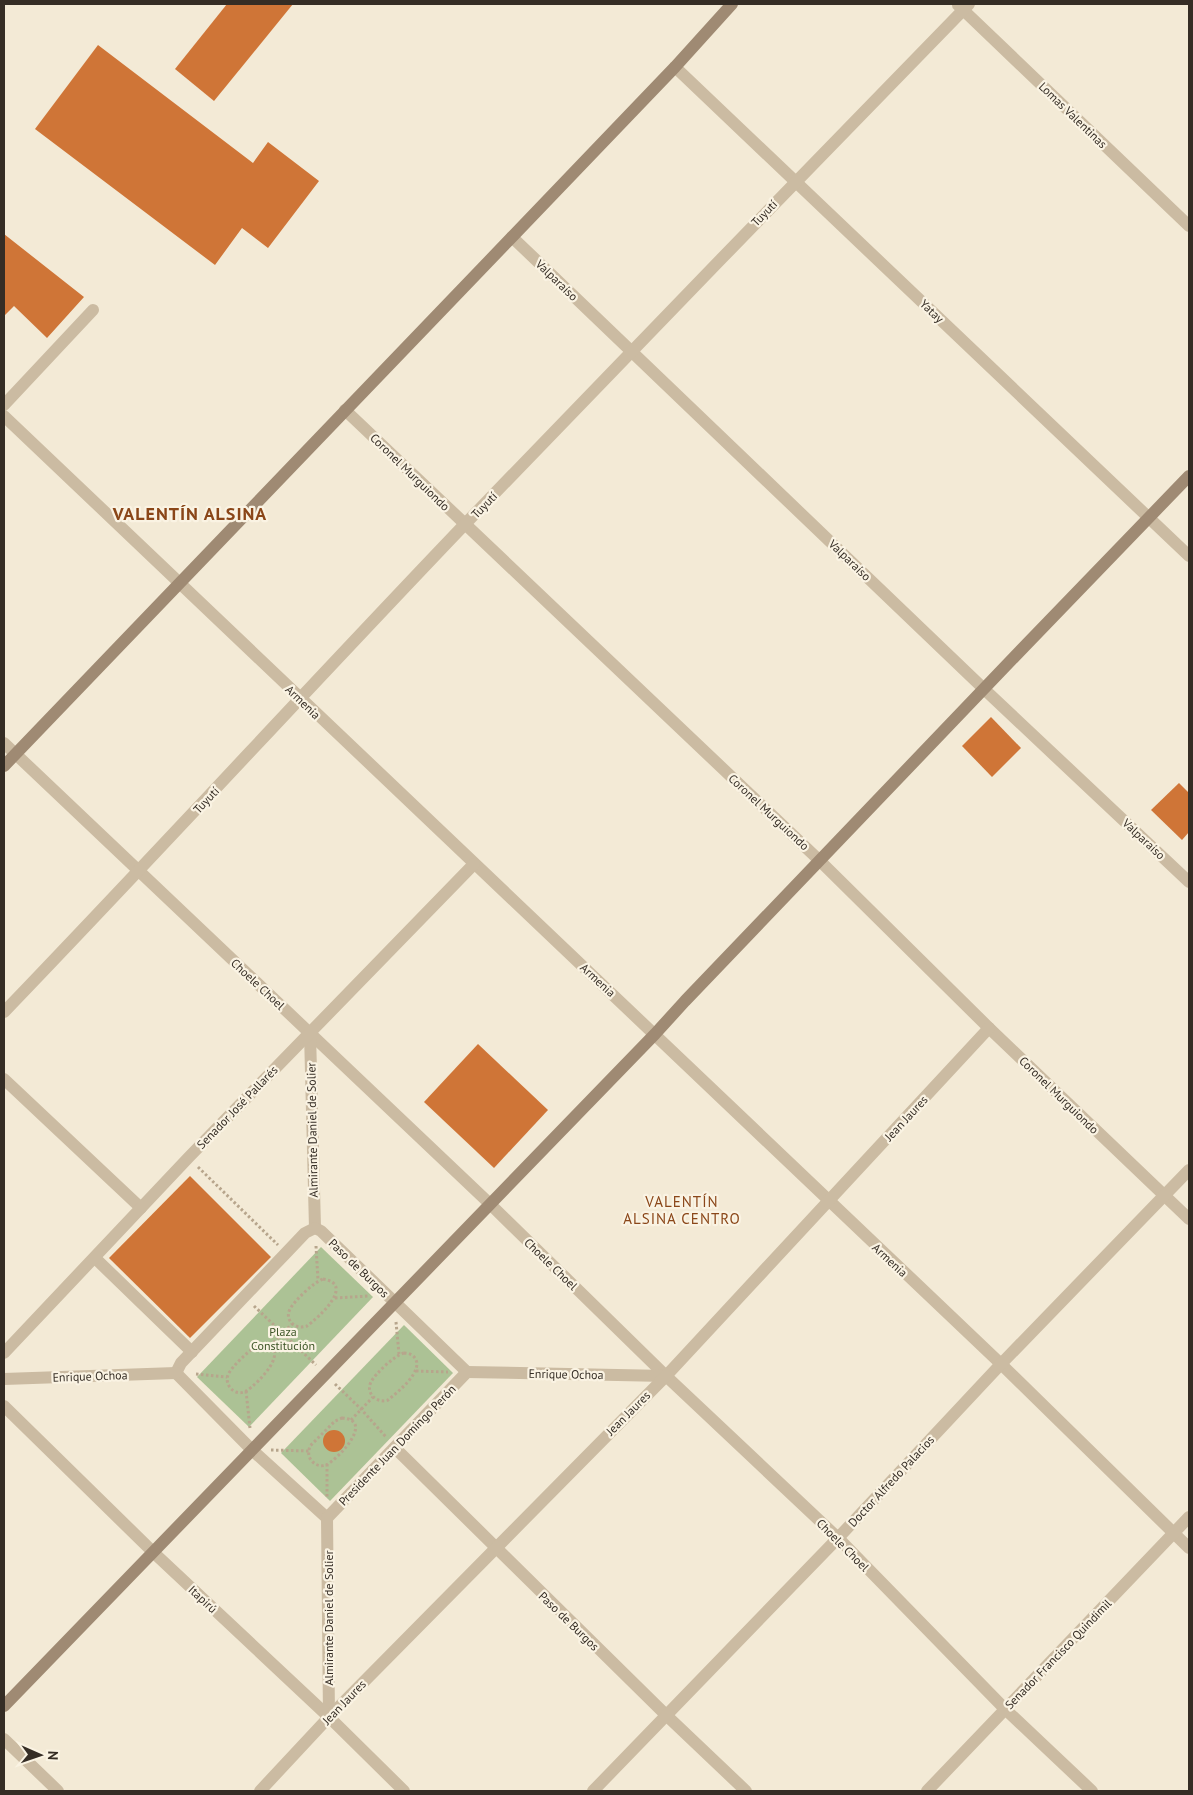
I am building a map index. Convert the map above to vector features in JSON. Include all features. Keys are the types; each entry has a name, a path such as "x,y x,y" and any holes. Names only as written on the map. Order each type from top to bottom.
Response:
{"street":[{"path":"4,766 181,584 732,4"},
{"name":"Tuyutí","path":"4,1012 139,872 465,524 963,6"},
{"name":"Lomas Valentinas","path":"963,6 1189,226"},
{"name":"Yatay","path":"674,67 1189,556"},
{"name":"Valparaíso","path":"512,237 984,689 1189,882"},
{"path":"4,405 93,310"},
{"name":"Coronel Murguiondo","path":"345,410 820,860 989,1028 1189,1219"},
{"name":"Armenia","path":"4,416 300,700 655,1034 1001,1364 1189,1548"},
{"path":"4,1706 325,1373 391,1299 489,1203 655,1034 1189,476"},
{"name":"Choele Choel","path":"4,743 489,1203 666,1376 838,1538 1005,1709 1092,1791"},
{"name":"Senador José Pallarés","path":"4,1353 189,1157 474,864"},
{"name":"Jean Jaures","path":"260,1791 329,1717 666,1376 989,1028"},
{"name":"Almirante Daniel de Solier","path":"310,1033 315,1228"},
{"path":"4,1079 141,1208"},
{"name":"Doctor Alfredo Palacios","path":"592,1791 838,1538 1001,1364 1189,1170"},
{"path":"315,1228 305,1233 181,1363 176,1373 252,1449 328,1518"},
{"name":"Paso de Burgos","path":"315,1228 321,1231 467,1372"},
{"path":"95,1258 192,1352"},
{"name":"Enrique Ochoa","path":"467,1372 666,1376"},
{"name":"Presidente Juan Domingo Perón","path":"328,1518 467,1372"},
{"name":"Enrique Ochoa","path":"4,1379 176,1373"},
{"name":"Itapirú","path":"4,1406 153,1552 329,1717 404,1791"},
{"name":"Paso de Burgos","path":"395,1448 495,1548 746,1791"},
{"name":"Senador Francisco Quindimil","path":"926,1791 1189,1517"},
{"name":"Almirante Daniel de Solier","path":"328,1518 329,1717"},
{"path":"4,1739 58,1791"}],"path":[{"path":"189,1157 286,1253"},
{"path":"315,1228 318,1280"},
{"path":"323,1279 331,1282 336,1289 335,1298 307,1326 299,1328 292,1324 288,1317 290,1308 318,1280 323,1279"},
{"path":"245,1297 361,1409 395,1448"},
{"path":"335,1298 391,1299 399,1354"},
{"path":"270,1347 292,1324"},
{"path":"262,1344 270,1347 274,1354 274,1362 246,1391 234,1391 228,1385 227,1377 254,1347 262,1344"},
{"path":"408,1353 412,1356 417,1363 416,1371 388,1400 380,1401 373,1397 370,1390 371,1382 399,1354 408,1353"},
{"path":"416,1371 467,1372"},
{"path":"176,1373 227,1377"},
{"path":"246,1391 252,1449 308,1451"},
{"path":"351,1420 373,1397"},
{"path":"342,1418 351,1420 356,1427 355,1436 327,1464 319,1466 315,1464 310,1459 308,1451 310,1446 335,1421 342,1418"},
{"path":"327,1464 328,1518"}],"green space":[{"name":"Plaza Constitución","path":"321,1247 373,1297 249,1427 197,1377"},
{"path":"404,1325 453,1373 330,1501 281,1453"}],"building":[{"path":"227,4 293,4 214,101 175,69"},
{"path":"98,45 253,163 268,142 319,181 268,248 242,228 215,265 35,129"},
{"path":"4,234 84,297 47,338 14,306 4,316"},
{"path":"991,717 1021,748 992,777 962,746"},
{"path":"1179,783 1189,793 1189,832 1182,840 1151,810"},
{"path":"478,1044 548,1110 494,1168 424,1102"},
{"path":"190,1176 271,1257 190,1338 109,1258"},
{"path":"334,1430 342,1433 345,1441 342,1449 334,1452 326,1449 323,1441 326,1433"}],"district":[{"name":"VALENTÍN ALSINA","path":"190,513"},
{"name":"VALENTÍN ALSINA CENTRO","path":"682,1210"}]}
